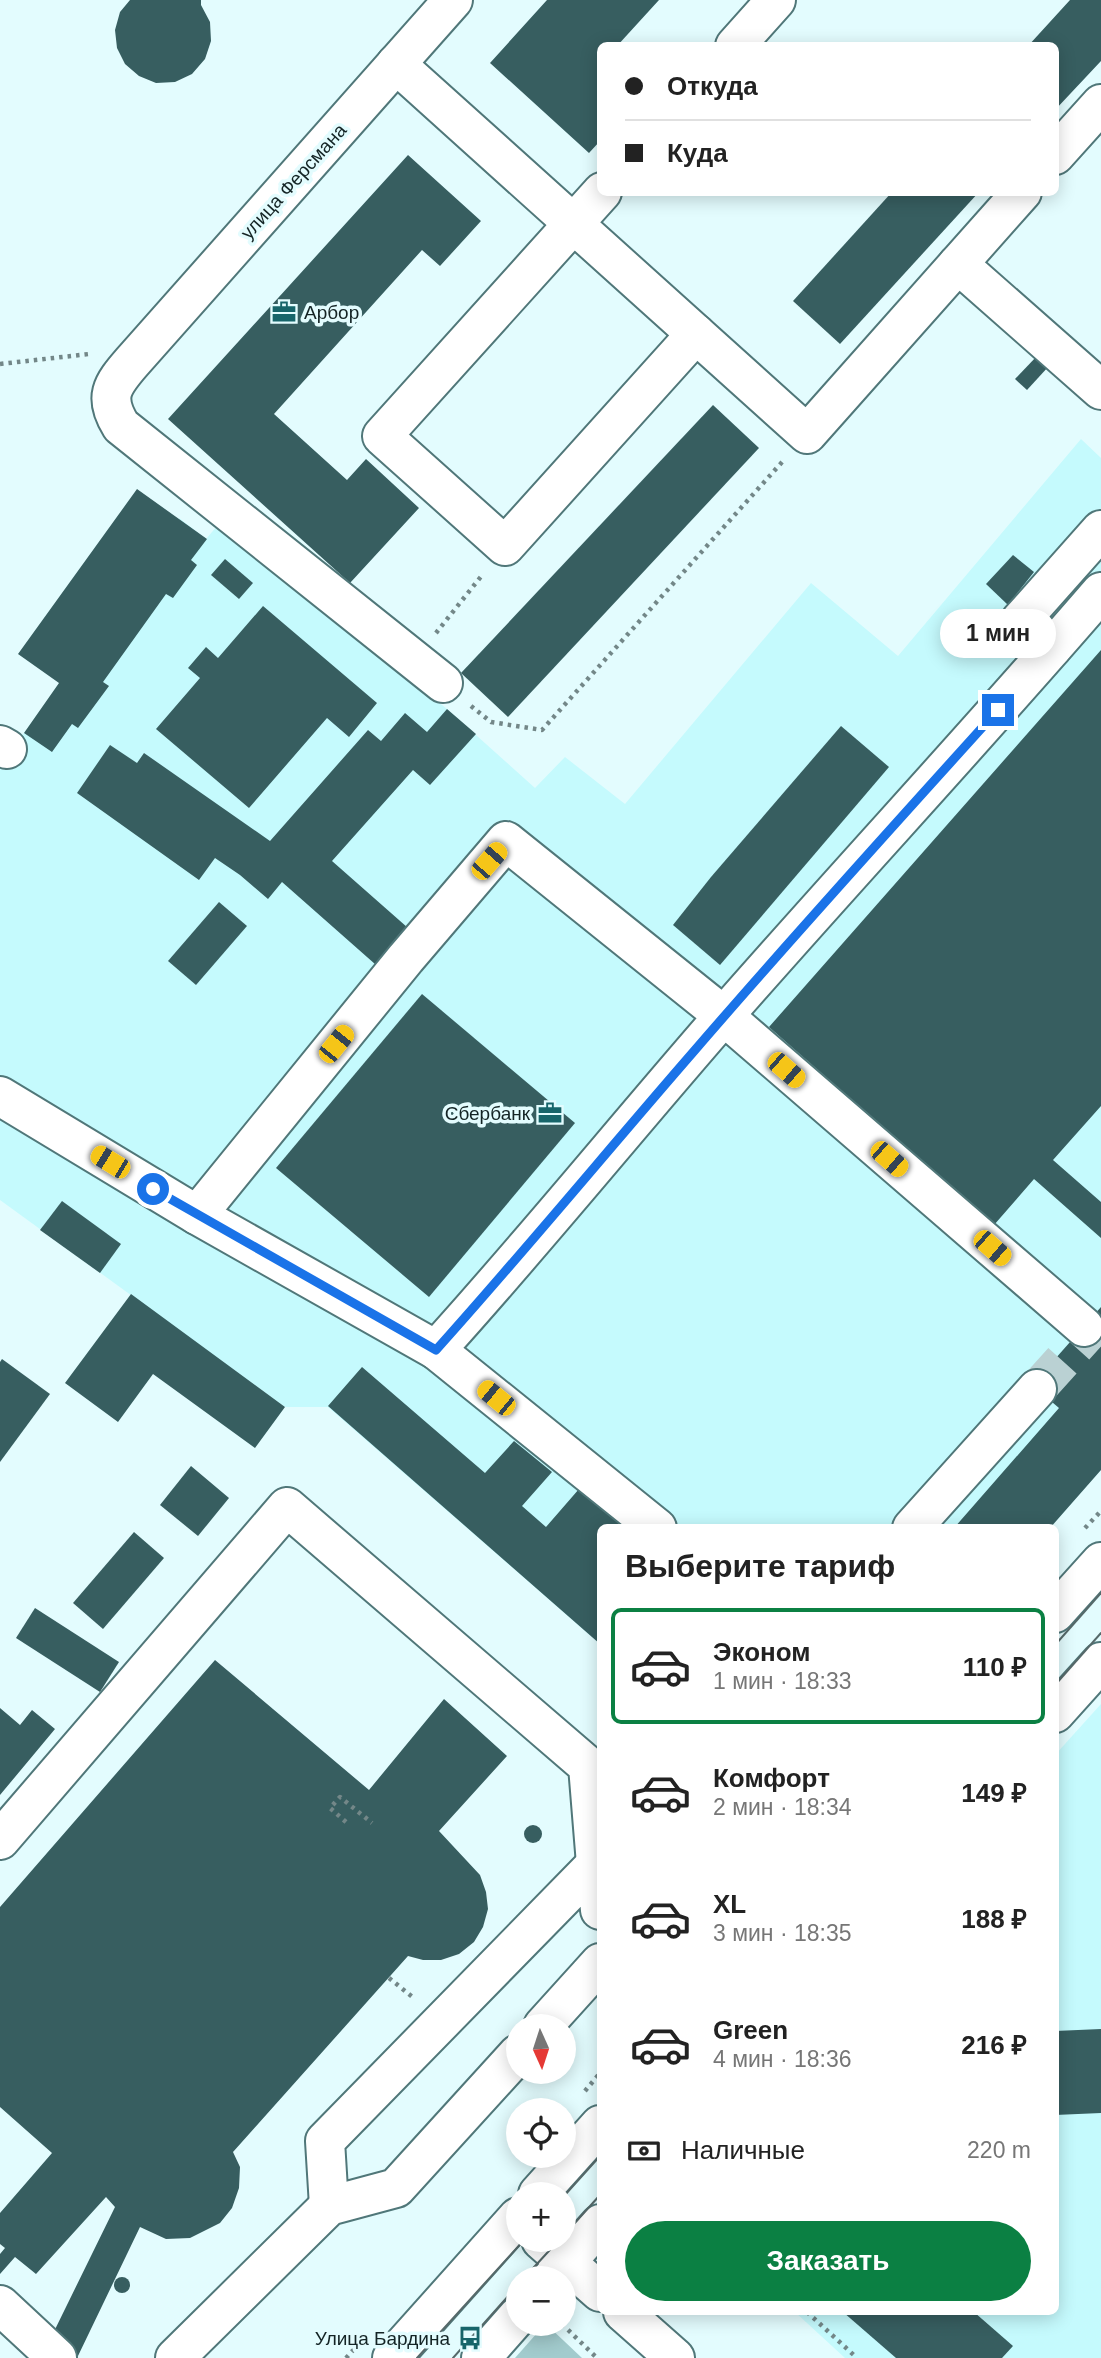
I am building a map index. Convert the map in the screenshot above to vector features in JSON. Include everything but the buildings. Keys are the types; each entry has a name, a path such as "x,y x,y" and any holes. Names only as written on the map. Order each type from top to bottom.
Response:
{"street":[{"name":"улица Ферсмана","path":"414,660 121,426 113,413 110,396 115,382 132,362 453,0"},
{"path":"739,42 776,0"},
{"path":"396,64 807,434 1018,196"},
{"path":"1059,151 1101,104"},
{"path":"598,196 382,436 505,546 696,334"},
{"path":"958,264 1101,390"},
{"path":"1052,648 1020,621 1101,530"},
{"path":"436,1350 724,1016 1101,592"},
{"path":"414,660 443,683"},
{"path":"197,1216 414,948 506,841 724,1016 1084,1327"},
{"path":"0,1096 197,1216 436,1350 652,1524"},
{"path":"916,1524 1037,1389"},
{"path":"0,1840 287,1507 587,1766 597,1855"},
{"path":"1059,1609 1101,1562"},
{"path":"1059,1708 1101,1661"},
{"path":"329,2206 325,2141 597,1865"},
{"path":"554,2014 597,1966"},
{"path":"175,2358 329,2206 396,2188 506,2067"},
{"path":"566,2182 597,2130"},
{"path":"576,2227 597,2224"},
{"path":"392,2358 513,2252"},
{"path":"556,2252 597,2289"},
{"path":"0,2305 57,2358"},
{"path":"626,2315 667,2354"},
{"path":"481,2358 506,2330"}],"path":[{"path":"0,364 92,354"},
{"path":"443,683 491,722 542,730 807,434"},
{"path":"414,660 505,546"},
{"path":"346,1822 330,1808 340,1797 372,1823"},
{"path":"810,2315 857,2358"},
{"path":"574,2336 597,2358"}],"shaded area":[{"name":"Сбербанк","path":"1081,439 1101,458 1101,1469 1053,1524 597,1524 597,1641 328,1407 285,1407 0,1200 0,757 24,733 179,518 206,539 218,525 447,709 535,788 565,757 625,804 811,583 898,656"},
{"path":"1101,1704 1101,2358 845,2358 798,2315 1059,2315 1059,1751"},
{"path":"534,2336 559,2336 582,2358 515,2358"}],"tunnel":[{"path":"1037,1389 1101,1318"}],"tram line":[{"path":"1059,1640 1101,1593"},
{"path":"1059,1680 1101,1633"},
{"path":"576,2183 597,2159"},
{"path":"576,2222 597,2198"},
{"path":"417,2358 513,2252"},
{"path":"535,2266 548,2252"},
{"path":"453,2358 506,2298"}],"place":[{"name":"Арбор","path":"284,312"},
{"name":"Сбербанк","path":"550,1113"},
{"name":"Улица Бардина","path":"470,2338"}],"route":[{"path":"153,1189 436,1350 724,1016 998,710"}]}
